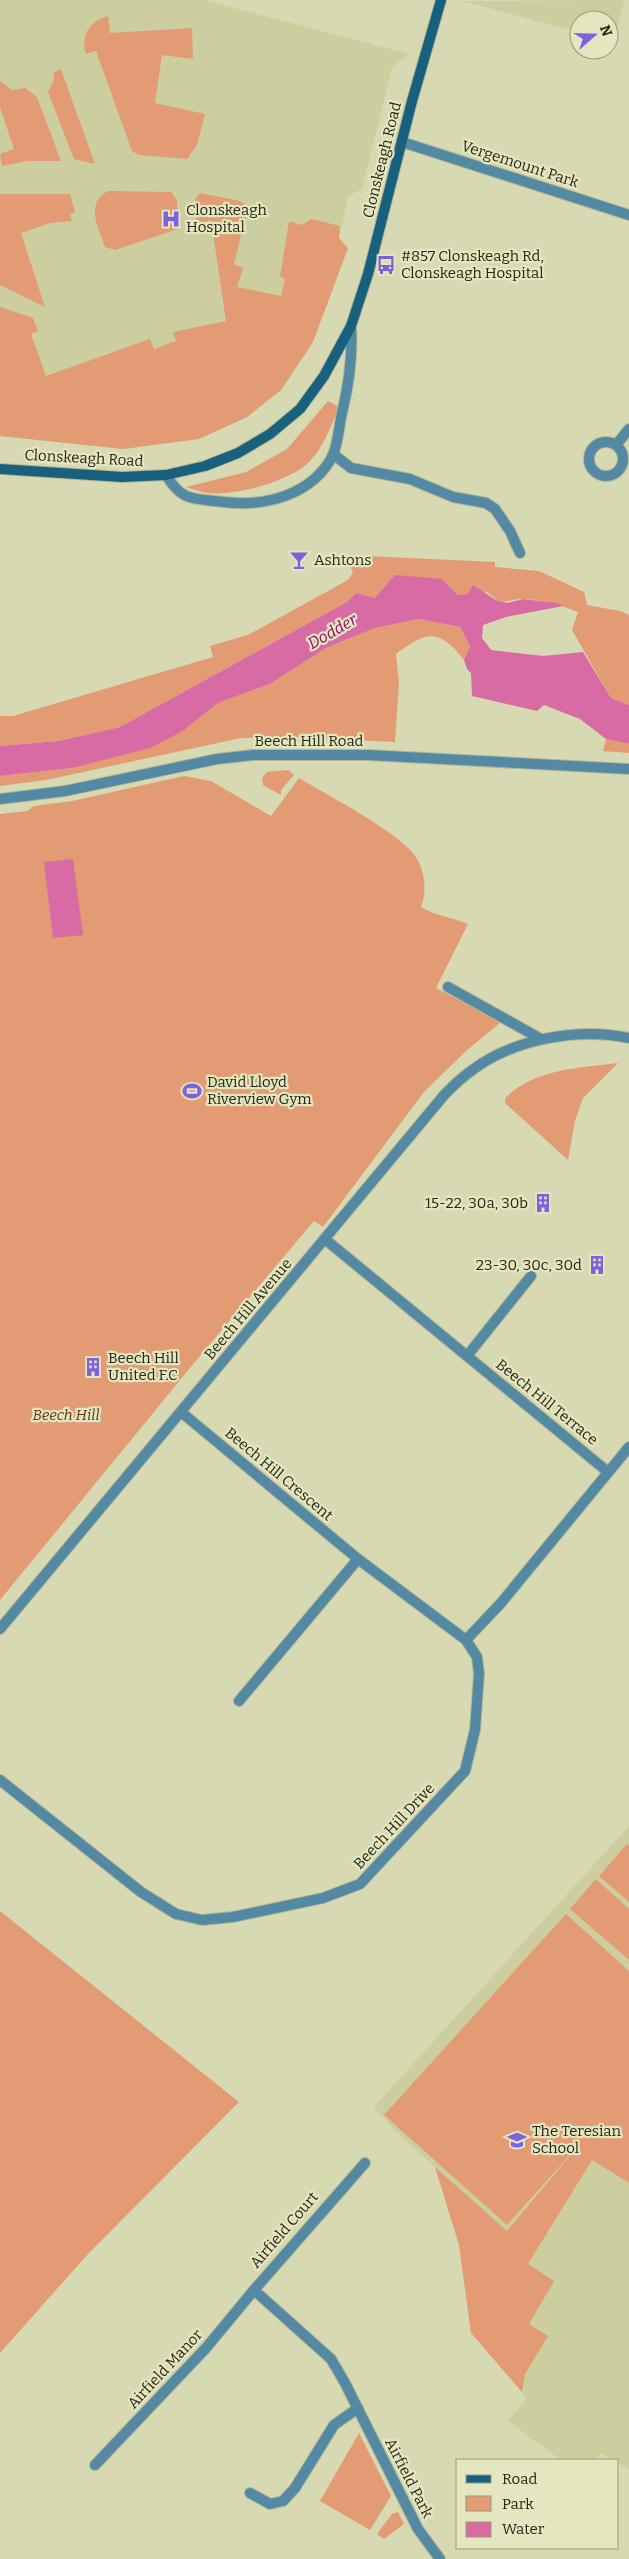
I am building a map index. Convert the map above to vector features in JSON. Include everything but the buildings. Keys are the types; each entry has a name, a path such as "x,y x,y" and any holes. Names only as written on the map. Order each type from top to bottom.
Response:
{"main road":[{"name":"Clonskeagh Road","path":"0,469 122,477 166,475 206,466 238,453 270,434 300,408 324,376 351,326 370,266 402,142 442,0"}],"street":[{"name":"Vergemount Park","path":"402,142 629,215"},
{"name":"Clonskeagh Road","path":"166,475 175,490 185,497 231,502 267,502 306,486 333,454 346,399 353,353 351,326"},
{"path":"616,445 629,429"},
{"path":"333,454 351,468 410,479 453,497 486,503 495,509 510,531 520,553"},
{"name":"Beech Hill Road","path":"0,799 65,791 217,759 253,756 368,755 626,769"},
{"path":"448,987 542,1039"},
{"name":"Beech Hill Avenue","path":"0,1629 326,1240 445,1094 471,1070 500,1054 542,1039 609,1034 629,1038"},
{"name":"Beech Hill Terrace","path":"326,1240 608,1472"},
{"path":"467,1356 531,1276"},
{"name":"Beech Hill Crescent","path":"181,1412 358,1559 466,1640"},
{"path":"466,1640 501,1603 629,1447"},
{"path":"239,1701 358,1559"},
{"name":"Beech Hill Drive","path":"0,1780 141,1892 176,1914 202,1920 233,1917 323,1898 360,1884 465,1771 476,1730 479,1674 477,1657 466,1640"},
{"name":"Airfield Court","path":"358,2408 331,2359 254,2290 365,2163"},
{"name":"Airfield Manor","path":"95,2465 206,2348 254,2290"},
{"path":"250,2492 270,2504 283,2501 295,2488 334,2425 358,2408"},
{"name":"Airfield Park","path":"358,2408 418,2529 440,2559"}],"shaded area":[{"name":"Clonskeagh Hospital","path":"0,0 204,0 409,54 392,67 362,189 348,196 339,238 348,248 313,342 281,390 247,417 199,439 123,449 0,436"},
{"path":"624,0 619,21 619,10 569,10 569,29 462,1"},
{"name":"The Teresian School","path":"629,1826 629,2470 619,2464 619,2459 611,2459 600,2453 597,2459 560,2459 508,2421 527,2398 471,2333 459,2245 435,2167 393,2129 374,2107"}],"green space":[{"path":"108,16 110,33 192,28 193,59 162,55 155,103 205,114 197,145 187,159 139,155 132,151 96,51 86,54 84,47 88,30 96,21"},
{"path":"61,69 95,164 74,159 48,92 54,80 54,72"},
{"path":"0,81 12,90 25,88 37,97 61,161 27,161 2,166 0,154 14,149 0,107"},
{"path":"108,191 171,192 177,200 178,229 115,250 105,247 97,224 95,209 101,196"},
{"path":"200,193 240,201 248,207 234,264 243,268 237,287 281,296 285,279 280,277 289,221 302,225 311,219 340,226 339,238 348,248 313,342 281,390 247,417 199,439 123,449 0,436 0,307 33,318 38,331 31,334 46,376 150,339 154,349 176,341 173,332 226,321 211,220 196,224 195,199"},
{"path":"0,194 70,194 75,212 70,214 72,221 50,223 21,233 45,307 0,285"},
{"path":"328,401 339,407 330,429 313,458 298,471 274,482 232,492 208,493 186,487 246,472 287,449"},
{"path":"345,555 495,562 495,567 539,571 584,592 587,605 620,611 629,615 629,705 611,698 572,630 578,612 538,600 518,599 506,602 498,600 487,592 458,595 442,579 375,598 356,593 347,602 120,727 59,741 0,746 0,716 13,716 213,657 210,646 248,635 348,580 353,573"},
{"path":"419,619 460,627 470,646 464,660 447,642 432,636 416,641 396,654 399,683 395,742 295,737 241,738 46,780 0,786 0,776 72,768 183,731 218,703 270,684 326,648 375,628"},
{"path":"606,739 629,744 629,753 603,751"},
{"path":"288,770 294,775 281,790 281,795 263,785 262,778 267,772"},
{"name":"David Lloyd Riverview Gym","path":"184,776 211,781 271,816 299,778 397,838 410,849 420,864 424,889 421,907 468,924 436,988 501,1022 466,1051 424,1092 323,1227 314,1221 199,1357 0,1600 0,814 27,811 34,806 72,801"},
{"path":"618,1063 583,1098 575,1121 568,1160 505,1103 505,1098 517,1088 543,1076 573,1069"},
{"path":"627,1844 629,1846 629,1902 599,1876"},
{"path":"596,1879 629,1909 629,1960 570,1909"},
{"path":"0,1911 239,2102 88,2254 0,2353"},
{"name":"The Teresian School","path":"566,1914 629,1971 629,2183 592,2160 528,2264 554,2281 529,2324 548,2336 525,2374 522,2392 471,2333 459,2245 435,2167 507,2231 579,2145 507,2225 384,2115"},
{"path":"359,2433 391,2496 370,2530 320,2501"},
{"path":"398,2512 404,2524 384,2539 377,2534 392,2514"}],"water":[{"name":"Dodder","path":"395,575 442,579 458,595 468,594 473,585 496,600 507,603 523,599 556,603 563,606 506,617 483,625 482,638 491,650 543,656 583,652 611,698 629,705 629,744 606,739 580,719 544,705 537,711 472,696 471,673 467,669 464,660 470,646 460,627 419,619 375,628 326,648 270,684 218,703 183,731 150,748 72,768 0,776 0,746 59,741 120,727 347,602 356,593 375,598"},
{"path":"73,859 83,935 53,938 44,862"}],"place":[{"name":"Clonskeagh Hospital","path":"171,219"},
{"name":"#857 Clonskeagh Rd, Clonskeagh Hospital","path":"386,265"},
{"name":"Ashtons","path":"299,560"},
{"name":"David Lloyd Riverview Gym","path":"192,1091"},
{"name":"15-22, 30a, 30b","path":"543,1203"},
{"name":"23-30, 30c, 30d","path":"597,1265"},
{"name":"Beech Hill United F.C","path":"93,1367"},
{"name":"The Teresian School","path":"517,2140"}],"park label":[{"name":"Beech Hill","path":"66,1415"}]}
